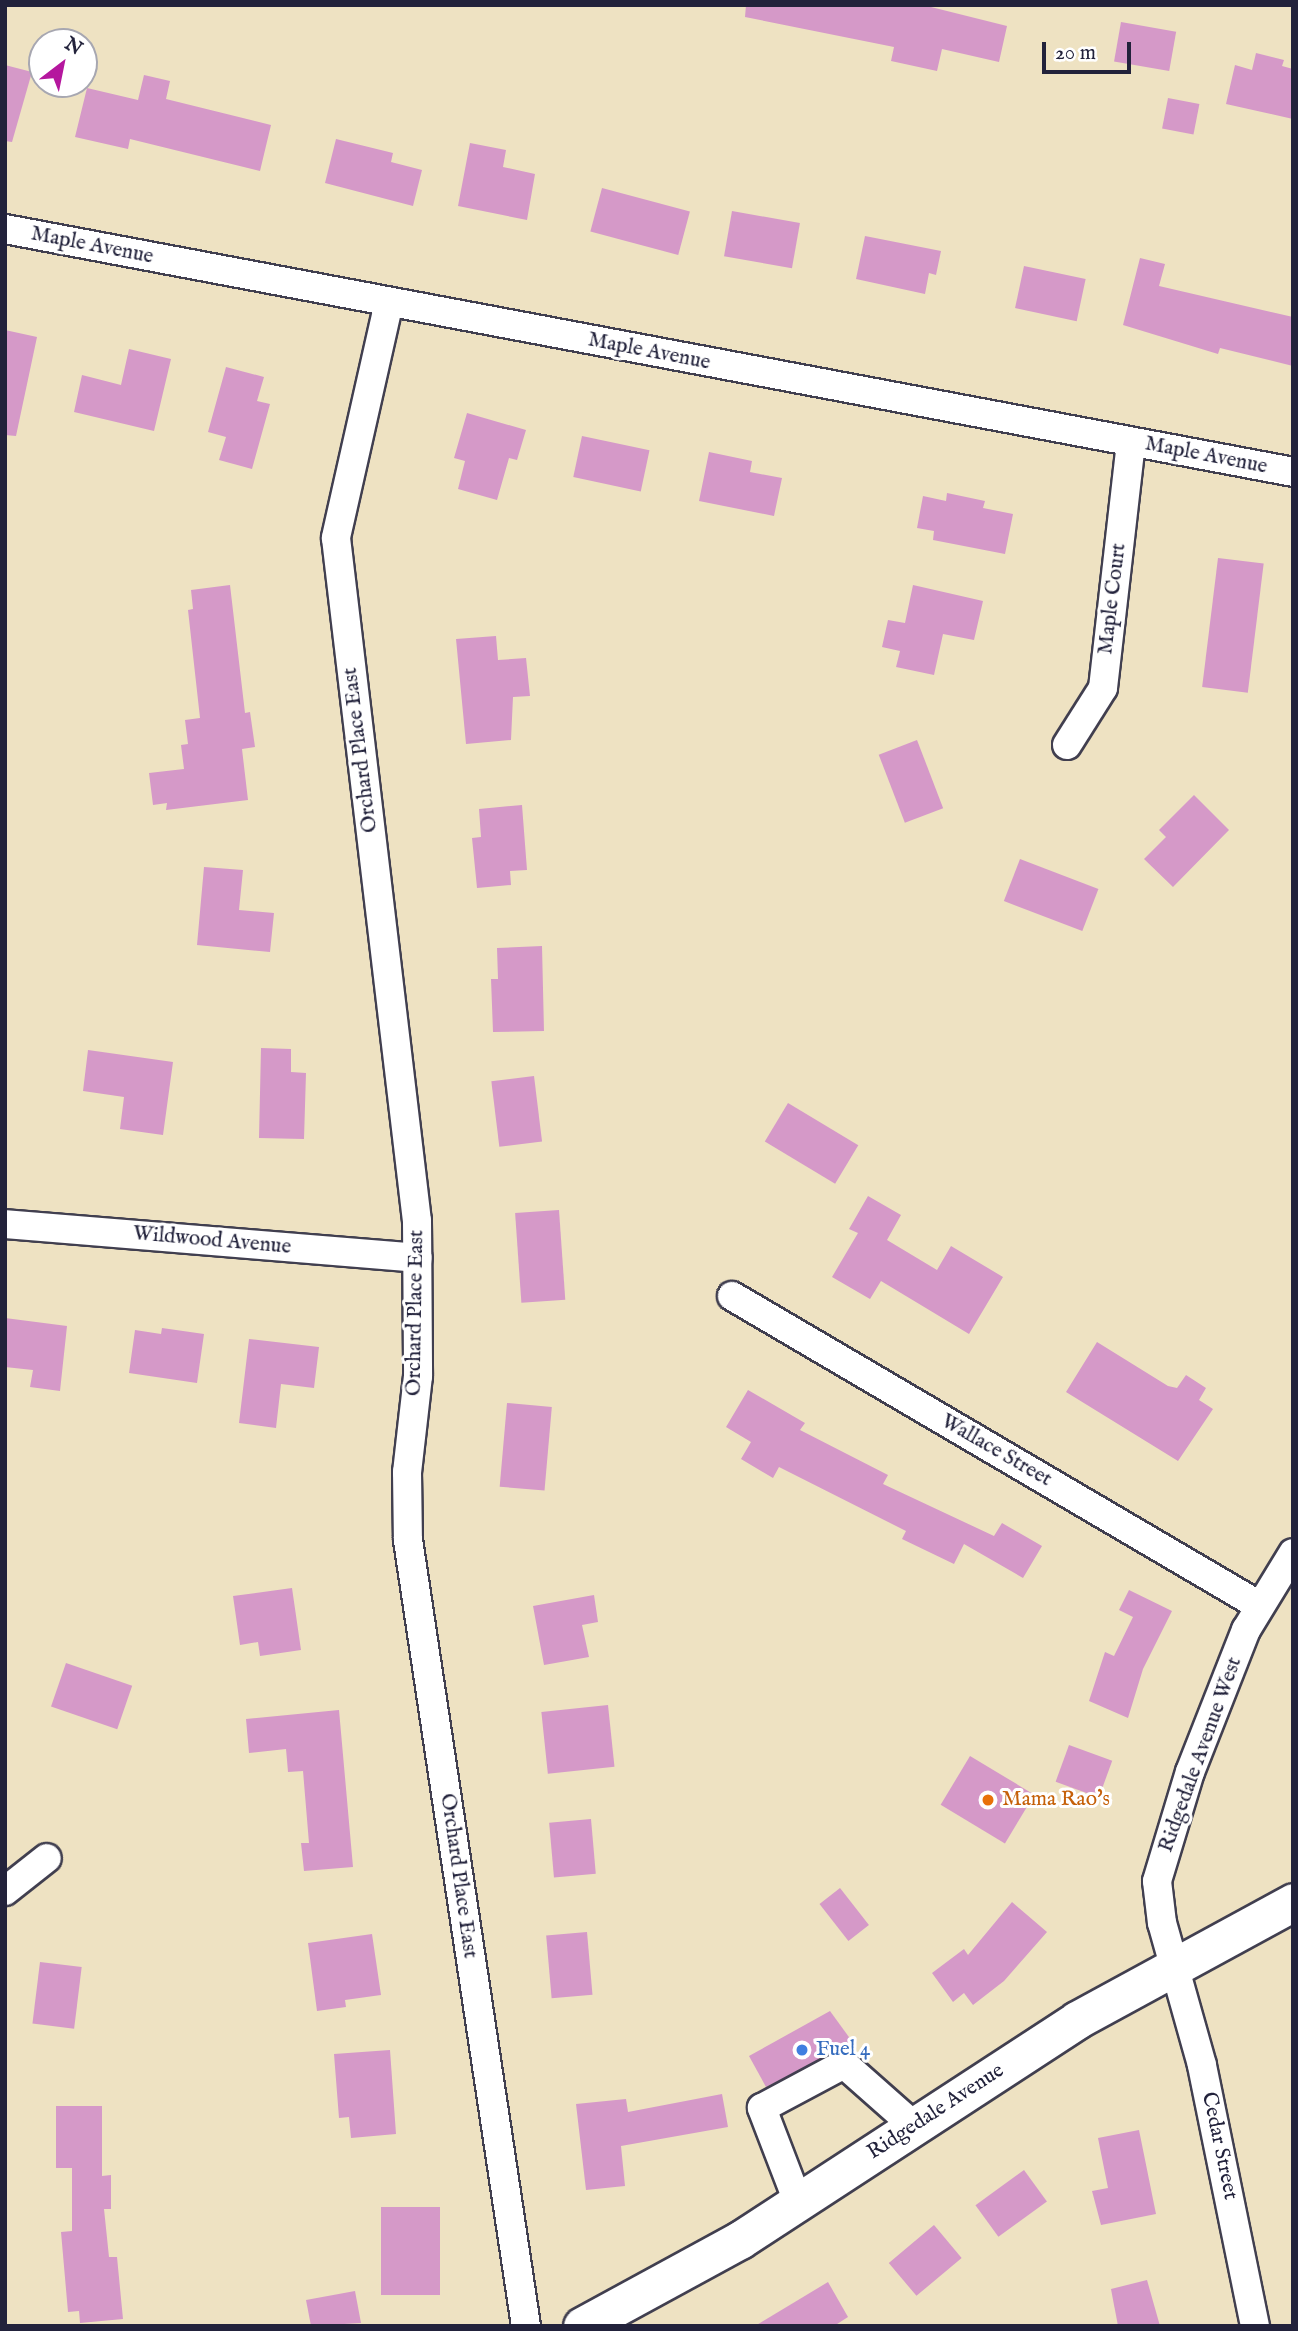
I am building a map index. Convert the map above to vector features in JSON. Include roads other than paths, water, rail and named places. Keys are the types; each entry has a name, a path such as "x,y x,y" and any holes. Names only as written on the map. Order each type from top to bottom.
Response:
{"main road":[{"name":"Ridgedale Avenue","path":"582,2326 740,2240 1077,2020 1293,1902"}],"street":[{"name":"Maple Avenue","path":"5,229 1293,472"},
{"name":"Orchard Place East","path":"389,302 337,538 418,1258 418,1376 407,1472 408,1540 526,2326"},
{"name":"Maple Court","path":"1067,745 1103,688 1131,442"},
{"name":"Wildwood Avenue","path":"5,1223 418,1258"},
{"name":"Wallace Street","path":"732,1296 1260,1606"},
{"name":"Ridgedale Avenue West","path":"1175,1968 1162,1923 1157,1881 1190,1772 1246,1630 1293,1553"},
{"path":"5,1891 47,1858"},
{"name":"Cedar Street","path":"1175,1968 1202,2065 1255,2326"},
{"path":"798,2202 762,2108 844,2064 914,2126"}],"place":[{"name":"Mama Rao's","path":"988,1800"},
{"name":"Fuel 4","path":"802,2050"}]}
